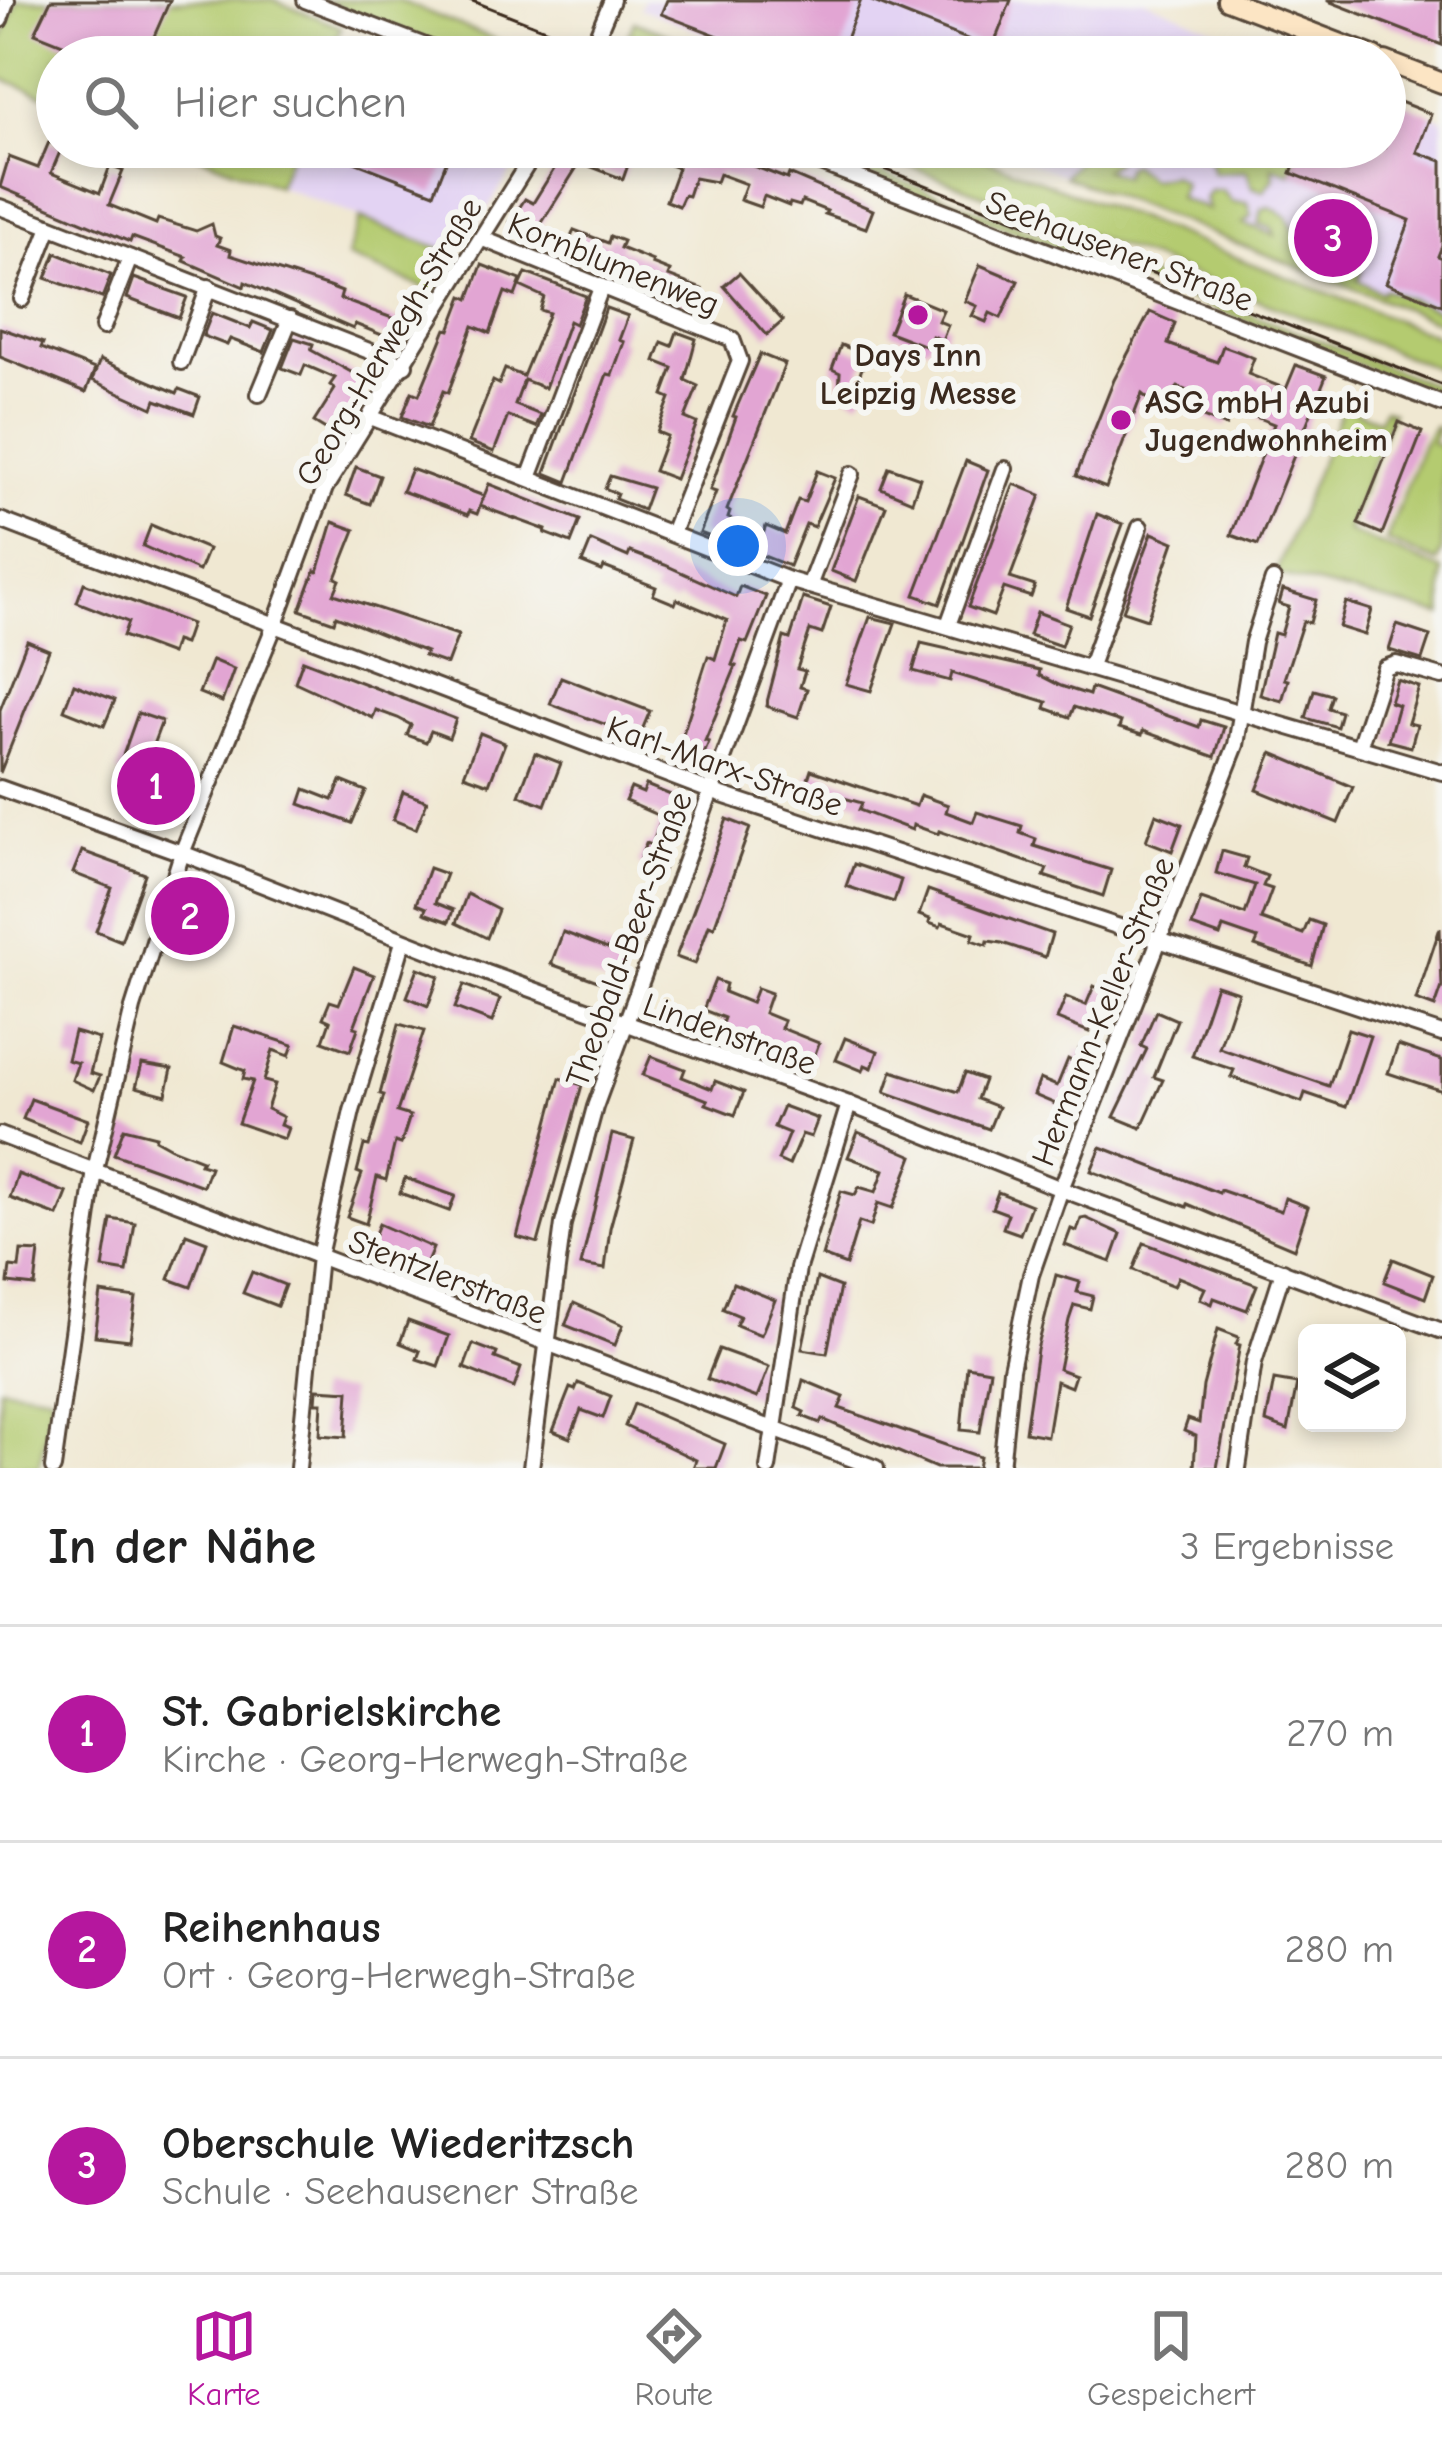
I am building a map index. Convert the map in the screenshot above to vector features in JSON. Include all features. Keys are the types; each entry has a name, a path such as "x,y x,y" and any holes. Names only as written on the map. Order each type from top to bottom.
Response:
{"main road":[{"path":"1227,0 1320,36"},
{"path":"1406,69 1442,83"}],"street":[{"path":"0,20 8,0"},
{"path":"305,0 399,36"},
{"path":"597,36 612,0"},
{"name":"Georg-Herwegh-Straße","path":"53,1468 95,1170 133,1008 182,853 325,488 525,168"},
{"name":"Seehausener Straße","path":"833,168 1442,404"},
{"path":"0,207 405,365"},
{"path":"22,299 50,227"},
{"name":"Kornblumenweg","path":"483,239 732,339 740,361 672,533"},
{"path":"103,327 130,258"},
{"path":"181,362 209,287"},
{"path":"529,478 602,288"},
{"path":"259,394 290,320"},
{"path":"373,418 789,580 1442,772"},
{"path":"948,625 1005,469"},
{"path":"809,586 852,474"},
{"name":"Karl-Marx-Straße","path":"0,520 710,791 1442,1034"},
{"path":"1090,666 1140,527"},
{"name":"Theobald-Beer-Straße","path":"531,1468 562,1224 623,1024 789,580"},
{"name":"Hermann-Keller-Straße","path":"1001,1468 1011,1369 1031,1275 1060,1189 1236,745 1253,642 1273,580"},
{"path":"1359,747 1385,668 1396,664 1442,677"},
{"name":"Lindenstraße","path":"0,788 1442,1331"},
{"path":"298,1468 319,1256 352,1111 403,942"},
{"path":"768,1468 798,1268 849,1104"},
{"name":"Stentzlerstraße","path":"0,1136 876,1468"},
{"path":"1238,1468 1255,1362 1282,1271"}],"shaded area":[{"path":"644,0 1144,0 1232,36 710,36 640,8"},
{"path":"1406,104 1442,119 1442,323 1045,168 1406,168"},
{"path":"285,168 514,168 458,255 278,186"}],"green space":[{"path":"18,0 273,0 341,27 337,36 36,36 36,92 0,78 0,45"},
{"path":"322,0 398,0 486,36 416,36"},
{"path":"634,21 672,36 628,36"},
{"path":"231,168 285,168 278,186"},
{"path":"850,168 869,168 1442,388 1442,397"},
{"path":"914,168 1009,168 1442,338 1442,370"},
{"path":"1071,168 1106,168 1123,177 1125,168 1136,168 1150,179 1172,175 1183,183 1178,198 1209,210 1205,199 1210,191 1222,190 1232,202 1248,203 1252,216 1243,223 1275,235 1272,228 1259,224 1262,209 1270,207 1287,216 1294,231 1303,235 1320,228 1331,233 1338,244 1336,259 1362,269 1358,280 1381,293 1384,289 1442,312 1442,323 1064,176"},
{"path":"1212,168 1273,168 1274,178 1264,191 1252,187 1247,171 1213,173"},
{"path":"360,218 458,255 435,292 347,257"},
{"path":"1343,406 1379,420 1384,409 1392,412 1347,531 1442,570 1442,615 1275,574"},
{"path":"1434,426 1438,428 1432,443 1442,447 1442,550 1437,562 1386,541"},
{"path":"0,1387 52,1395 39,1468 0,1466"}],"building":[{"path":"51,0 170,0 154,36 35,33"},
{"path":"667,0 861,0 847,36 718,36 661,14"},
{"path":"869,0 1011,0 997,36 959,36"},
{"path":"1328,0 1442,0 1442,45 1328,1"},
{"path":"1406,104 1431,114 1417,152 1442,161 1438,256 1442,258 1442,305 1386,283 1410,220 1291,173 1293,168 1406,168"},
{"path":"9,157 36,168 53,168 51,173 100,193 109,168 123,171 109,205 156,224 158,219 196,231 212,224 220,238 217,245 231,250 230,255 342,292 340,299 406,323 399,342 355,324 353,329 245,282 244,287 184,261 186,257 132,237 130,242 0,187"},
{"path":"370,168 444,168 434,193"},
{"path":"555,168 576,168 533,237 510,222 525,199 533,203"},
{"path":"594,168 627,168 623,179"},
{"path":"678,168 758,168 787,179 789,174 873,210 866,228 802,201 800,206 789,206 764,196 760,207 740,200 746,184 719,174 716,182 694,178 679,206 666,201"},
{"path":"574,230 608,243 610,236 623,241 620,248 702,289 695,308 564,255"},
{"path":"56,253 111,275 102,298 46,278"},
{"path":"482,265 521,280 515,296 505,292 490,333 473,326 448,393 443,391 429,427 402,417 412,392 419,395 446,329 450,330 463,296 469,299"},
{"name":"Days Inn Leipzig Messe","path":"980,265 1018,281 1001,318 990,313 986,322 972,316 977,306 965,301"},
{"path":"526,273 586,296 575,324 569,321 545,388 524,380 515,405 541,415 536,427 508,416 494,452 469,442 493,381 499,384 505,369 523,376 549,313 540,310 544,297 520,286"},
{"path":"739,273 783,321 767,335 724,286"},
{"path":"134,278 187,297 179,318 127,298"},
{"name":"Days Inn Leipzig Messe","path":"904,294 943,310 938,321 948,325 942,340 932,336 928,347 889,332"},
{"path":"606,308 628,316 619,340 624,342 612,375 607,374 567,482 545,473"},
{"path":"1150,312 1175,323 1168,344 1217,362 1223,346 1237,351 1254,358 1248,374 1286,389 1296,365 1326,376 1258,545 1231,535 1274,424 1233,408 1226,426 1195,414 1202,397 1178,387 1160,409 1142,394 1106,488 1076,476 1114,380"},
{"path":"212,313 250,328 253,322 273,330 264,352 230,339 227,345 203,336"},
{"path":"0,328 95,369 86,392 0,357"},
{"path":"677,332 696,339 685,380 698,386 685,418 697,423 675,479 654,471 667,436 657,432 670,398 663,395 673,368 655,361 662,342 672,346"},
{"path":"294,338 313,344 311,350 371,383 337,436 314,422 335,389 330,385 335,378 305,365 301,375 282,368"},
{"path":"841,345 867,355 858,379 867,383 860,400 839,392 840,373 832,369"},
{"path":"760,354 785,364 727,510 728,518 737,522 729,544 700,533 716,492 710,490 733,416"},
{"path":"100,360 177,393 179,389 200,397 194,414 156,400 153,408 92,380"},
{"path":"1399,422 1422,432 1382,534 1358,524"},
{"path":"966,461 988,470 940,604 915,595"},
{"path":"356,467 380,476 370,504 346,495"},
{"path":"889,467 920,478 912,501 881,488"},
{"path":"411,469 484,496 477,514 402,491"},
{"path":"817,471 835,478 814,527 806,524 789,566 756,553 766,526 785,534 798,500 805,502"},
{"path":"610,476 651,488 643,510 615,499 617,494 605,488"},
{"path":"489,484 580,520 571,543 480,506"},
{"path":"1014,484 1041,495 1010,578 1035,586 1031,597 1004,588 993,616 968,607"},
{"path":"859,496 886,506 856,581 831,571"},
{"path":"1097,514 1123,524 1089,616 1066,608"},
{"path":"333,522 355,530 334,594 458,635 447,664 336,616 334,622 300,610"},
{"path":"151,525 208,549 199,571 143,546"},
{"path":"1152,533 1174,542 1147,619 1123,611"},
{"path":"591,541 628,557 630,552 665,565 736,597 740,586 766,596 747,643 741,641 701,761 682,754 685,748 679,746 708,656 715,659 727,620 677,599 675,604 653,595 656,587 582,563"},
{"path":"84,583 191,624 184,644 175,641 171,654 123,636 128,622 77,602"},
{"path":"1283,590 1316,600 1310,623 1303,621 1284,679 1288,680 1282,701 1260,695 1274,633 1281,635 1289,607 1279,604"},
{"path":"803,598 831,607 822,634 810,630 797,669 805,671 800,687 807,689 798,717 766,706 784,637 790,639"},
{"path":"1346,602 1372,610 1365,635 1339,627"},
{"path":"1037,612 1069,624 1061,646 1029,635"},
{"path":"870,617 895,623 871,691 846,684"},
{"path":"1397,625 1430,636 1422,660 1389,650"},
{"path":"27,641 49,650 0,773 0,710"},
{"path":"921,643 1040,670 1039,675 1061,686 1089,695 1091,688 1199,727 1201,720 1224,727 1215,757 1143,731 1142,735 1119,728 1121,722 1074,707 1070,717 1045,708 1047,702 952,673 950,681 913,671"},
{"path":"212,660 234,669 222,702 199,693"},
{"path":"303,660 456,719 449,738 431,731 426,742 407,735 411,725 398,718 376,710 373,718 295,682"},
{"path":"561,677 650,711 639,737 550,704"},
{"path":"1397,680 1419,687 1408,723 1417,725 1411,747 1388,741 1398,705 1390,702"},
{"path":"74,684 115,700 104,726 64,710"},
{"path":"1314,690 1332,695 1328,708 1341,712 1337,727 1306,718"},
{"path":"138,713 162,721 145,766 175,777 177,792 169,813 156,818 129,808 138,780 117,772"},
{"path":"480,733 505,743 489,784 464,775"},
{"path":"535,753 561,763 545,805 519,795"},
{"path":"1272,753 1353,787 1338,823 1257,790"},
{"path":"811,770 916,806 920,795 948,805 946,812 973,822 977,812 1022,826 1020,833 1036,839 1034,846 1111,870 1103,896 1044,876 1047,869 939,831 913,825 912,830 859,810 862,803 837,796 835,802 804,791"},
{"path":"341,781 366,791 352,823 300,804 305,789 333,800"},
{"path":"646,785 683,800 670,832 665,850 670,852 662,873 638,864 646,843 652,845 662,817 625,801 631,788 643,793"},
{"path":"403,792 427,801 416,829 393,820"},
{"path":"1156,814 1182,824 1172,851 1146,841"},
{"path":"727,819 750,828 714,927 709,925 695,964 676,957"},
{"path":"82,851 145,874 121,941 96,931 112,888 73,873"},
{"path":"1222,851 1247,858 1244,867 1267,876 1263,886 1272,889 1261,919 1303,934 1309,920 1323,925 1312,966 1255,946 1258,939 1223,927 1220,936 1192,926 1201,899 1245,914 1255,885 1216,873"},
{"path":"854,864 901,880 894,902 846,886"},
{"path":"429,868 446,874 435,903 453,910 449,922 424,913 426,908 416,904"},
{"path":"195,882 208,887 185,949 172,944"},
{"path":"928,890 1052,934 1045,957 1002,943 988,941 987,945 972,940 974,934 929,923 930,919 919,915"},
{"path":"467,894 498,910 487,938 456,923"},
{"path":"1440,928 1442,987 1435,1007 1416,1000"},
{"path":"563,932 629,957 617,988 551,964"},
{"path":"354,967 374,975 350,1051 323,1041 330,1021 323,1018 330,1001 339,1004"},
{"path":"418,968 439,976 428,1006 407,997"},
{"path":"715,980 726,984 724,992 751,1003 757,988 771,993 764,1013 784,1021 781,1028 819,1043 811,1065 720,1029 724,1018 703,1010"},
{"path":"464,985 500,999 492,1022 455,1008"},
{"path":"1216,985 1238,992 1219,1048 1329,1086 1348,1029 1370,1036 1346,1107 1305,1093 1302,1102 1231,1077 1234,1070 1192,1056"},
{"path":"1094,986 1114,995 1101,1027 1092,1024 1089,1032 1057,1019 1066,997 1086,1005"},
{"path":"1156,1011 1177,1020 1154,1077 1163,1080 1141,1128 1114,1117 1147,1049 1141,1046"},
{"path":"399,1024 424,1031 397,1112 410,1116 401,1144 395,1142 386,1180 377,1177 366,1224 347,1217 362,1174 357,1172 364,1145 369,1146 384,1095 380,1094"},
{"path":"234,1026 293,1045 289,1056 273,1050 264,1081 275,1084 267,1109 283,1117 280,1125 288,1128 284,1139 238,1123 253,1081 243,1079 245,1071 223,1062"},
{"path":"74,1032 99,1039 90,1073 100,1076 94,1090 72,1080 78,1063 67,1060"},
{"path":"845,1038 878,1051 872,1068 865,1065 863,1071 836,1060"},
{"path":"1398,1045 1442,1060 1442,1091 1388,1073"},
{"path":"1079,1049 1093,1055 1067,1109 1034,1095 1040,1079 1057,1086 1068,1059 1074,1062"},
{"path":"651,1056 685,1069 682,1077 712,1089 715,1081 744,1092 735,1115 643,1075"},
{"path":"142,1064 172,1069 166,1095 136,1087"},
{"path":"892,1071 958,1092 965,1073 984,1080 977,1099 998,1107 989,1129 885,1092"},
{"path":"560,1078 582,1085 538,1243 517,1237"},
{"path":"31,1099 88,1120 80,1142 23,1119"},
{"path":"783,1106 818,1119 811,1137 802,1134 789,1165 778,1160 789,1133 774,1127"},
{"path":"124,1128 156,1136 171,1148 202,1160 200,1164 210,1167 203,1186 114,1154"},
{"path":"858,1132 913,1156 893,1208 878,1203 871,1226 859,1222 846,1265 822,1256 841,1191 855,1195 859,1187 876,1192 884,1170 848,1157"},
{"path":"612,1134 634,1140 610,1228 605,1269 581,1265"},
{"path":"1101,1147 1219,1193 1281,1211 1285,1198 1308,1207 1294,1249 1188,1204 1091,1171"},
{"path":"18,1174 67,1193 58,1216 10,1198"},
{"path":"405,1178 455,1196 449,1211 400,1193"},
{"path":"998,1192 1031,1205 1020,1234 1003,1228 1008,1214 992,1208"},
{"path":"1086,1218 1121,1234 1111,1262 1065,1245 1071,1229 1077,1231"},
{"path":"111,1219 135,1223 127,1272 103,1268"},
{"path":"379,1224 433,1248 423,1272 368,1251"},
{"path":"186,1234 207,1242 191,1287 169,1279"},
{"path":"1144,1243 1257,1285 1247,1310 1214,1298 1212,1304 1200,1299 1205,1288 1178,1277 1174,1286 1133,1270"},
{"path":"21,1251 39,1252 35,1286 8,1283 10,1267 19,1268"},
{"path":"1393,1259 1433,1275 1425,1298 1384,1282"},
{"path":"252,1272 285,1285 277,1306 243,1293"},
{"path":"1056,1275 1080,1282 1077,1292 1093,1296 1090,1309 1074,1305 1069,1320 1059,1369 1075,1375 1071,1387 1056,1381 1047,1436 1025,1432 1037,1350"},
{"path":"817,1278 840,1287 827,1353 802,1349"},
{"path":"733,1283 775,1300 761,1335 736,1325 740,1316 723,1309"},
{"path":"101,1293 136,1298 130,1340 95,1336"},
{"path":"574,1303 623,1325 615,1345 565,1325"},
{"path":"408,1321 449,1336 438,1366 417,1359 420,1351 400,1343"},
{"path":"1218,1329 1239,1337 1236,1344 1240,1345 1217,1468 1194,1468 1196,1436 1184,1431 1188,1419 1199,1423"},
{"path":"473,1344 521,1368 514,1388 464,1368"},
{"path":"719,1349 769,1367 757,1398 707,1379"},
{"path":"967,1366 990,1370 980,1432 961,1430"},
{"path":"803,1380 844,1397 839,1408 980,1457 978,1468 936,1468 822,1419 820,1423 802,1416 804,1412 796,1408"},
{"path":"1274,1380 1297,1384 1288,1430 1266,1422"},
{"path":"578,1383 611,1396 603,1418 581,1410 570,1438 553,1431 570,1388 575,1390"},
{"path":"317,1389 349,1391 346,1437 320,1435 322,1403 316,1403"},
{"path":"634,1404 725,1444 716,1468 693,1468 696,1460 625,1426"}],"tram line":[{"path":"470,0 563,36"},
{"path":"881,168 1442,385"}],"place":[{"name":"Oberschule Wiederitzsch","path":"1333,238"},
{"name":"Days Inn Leipzig Messe","path":"918,315"},
{"name":"ASG mbH Azubi Jugendwohnheim","path":"1121,420"},
{"name":"St. Gabrielskirche","path":"156,786"},
{"name":"Reihenhaus","path":"190,916"}]}
